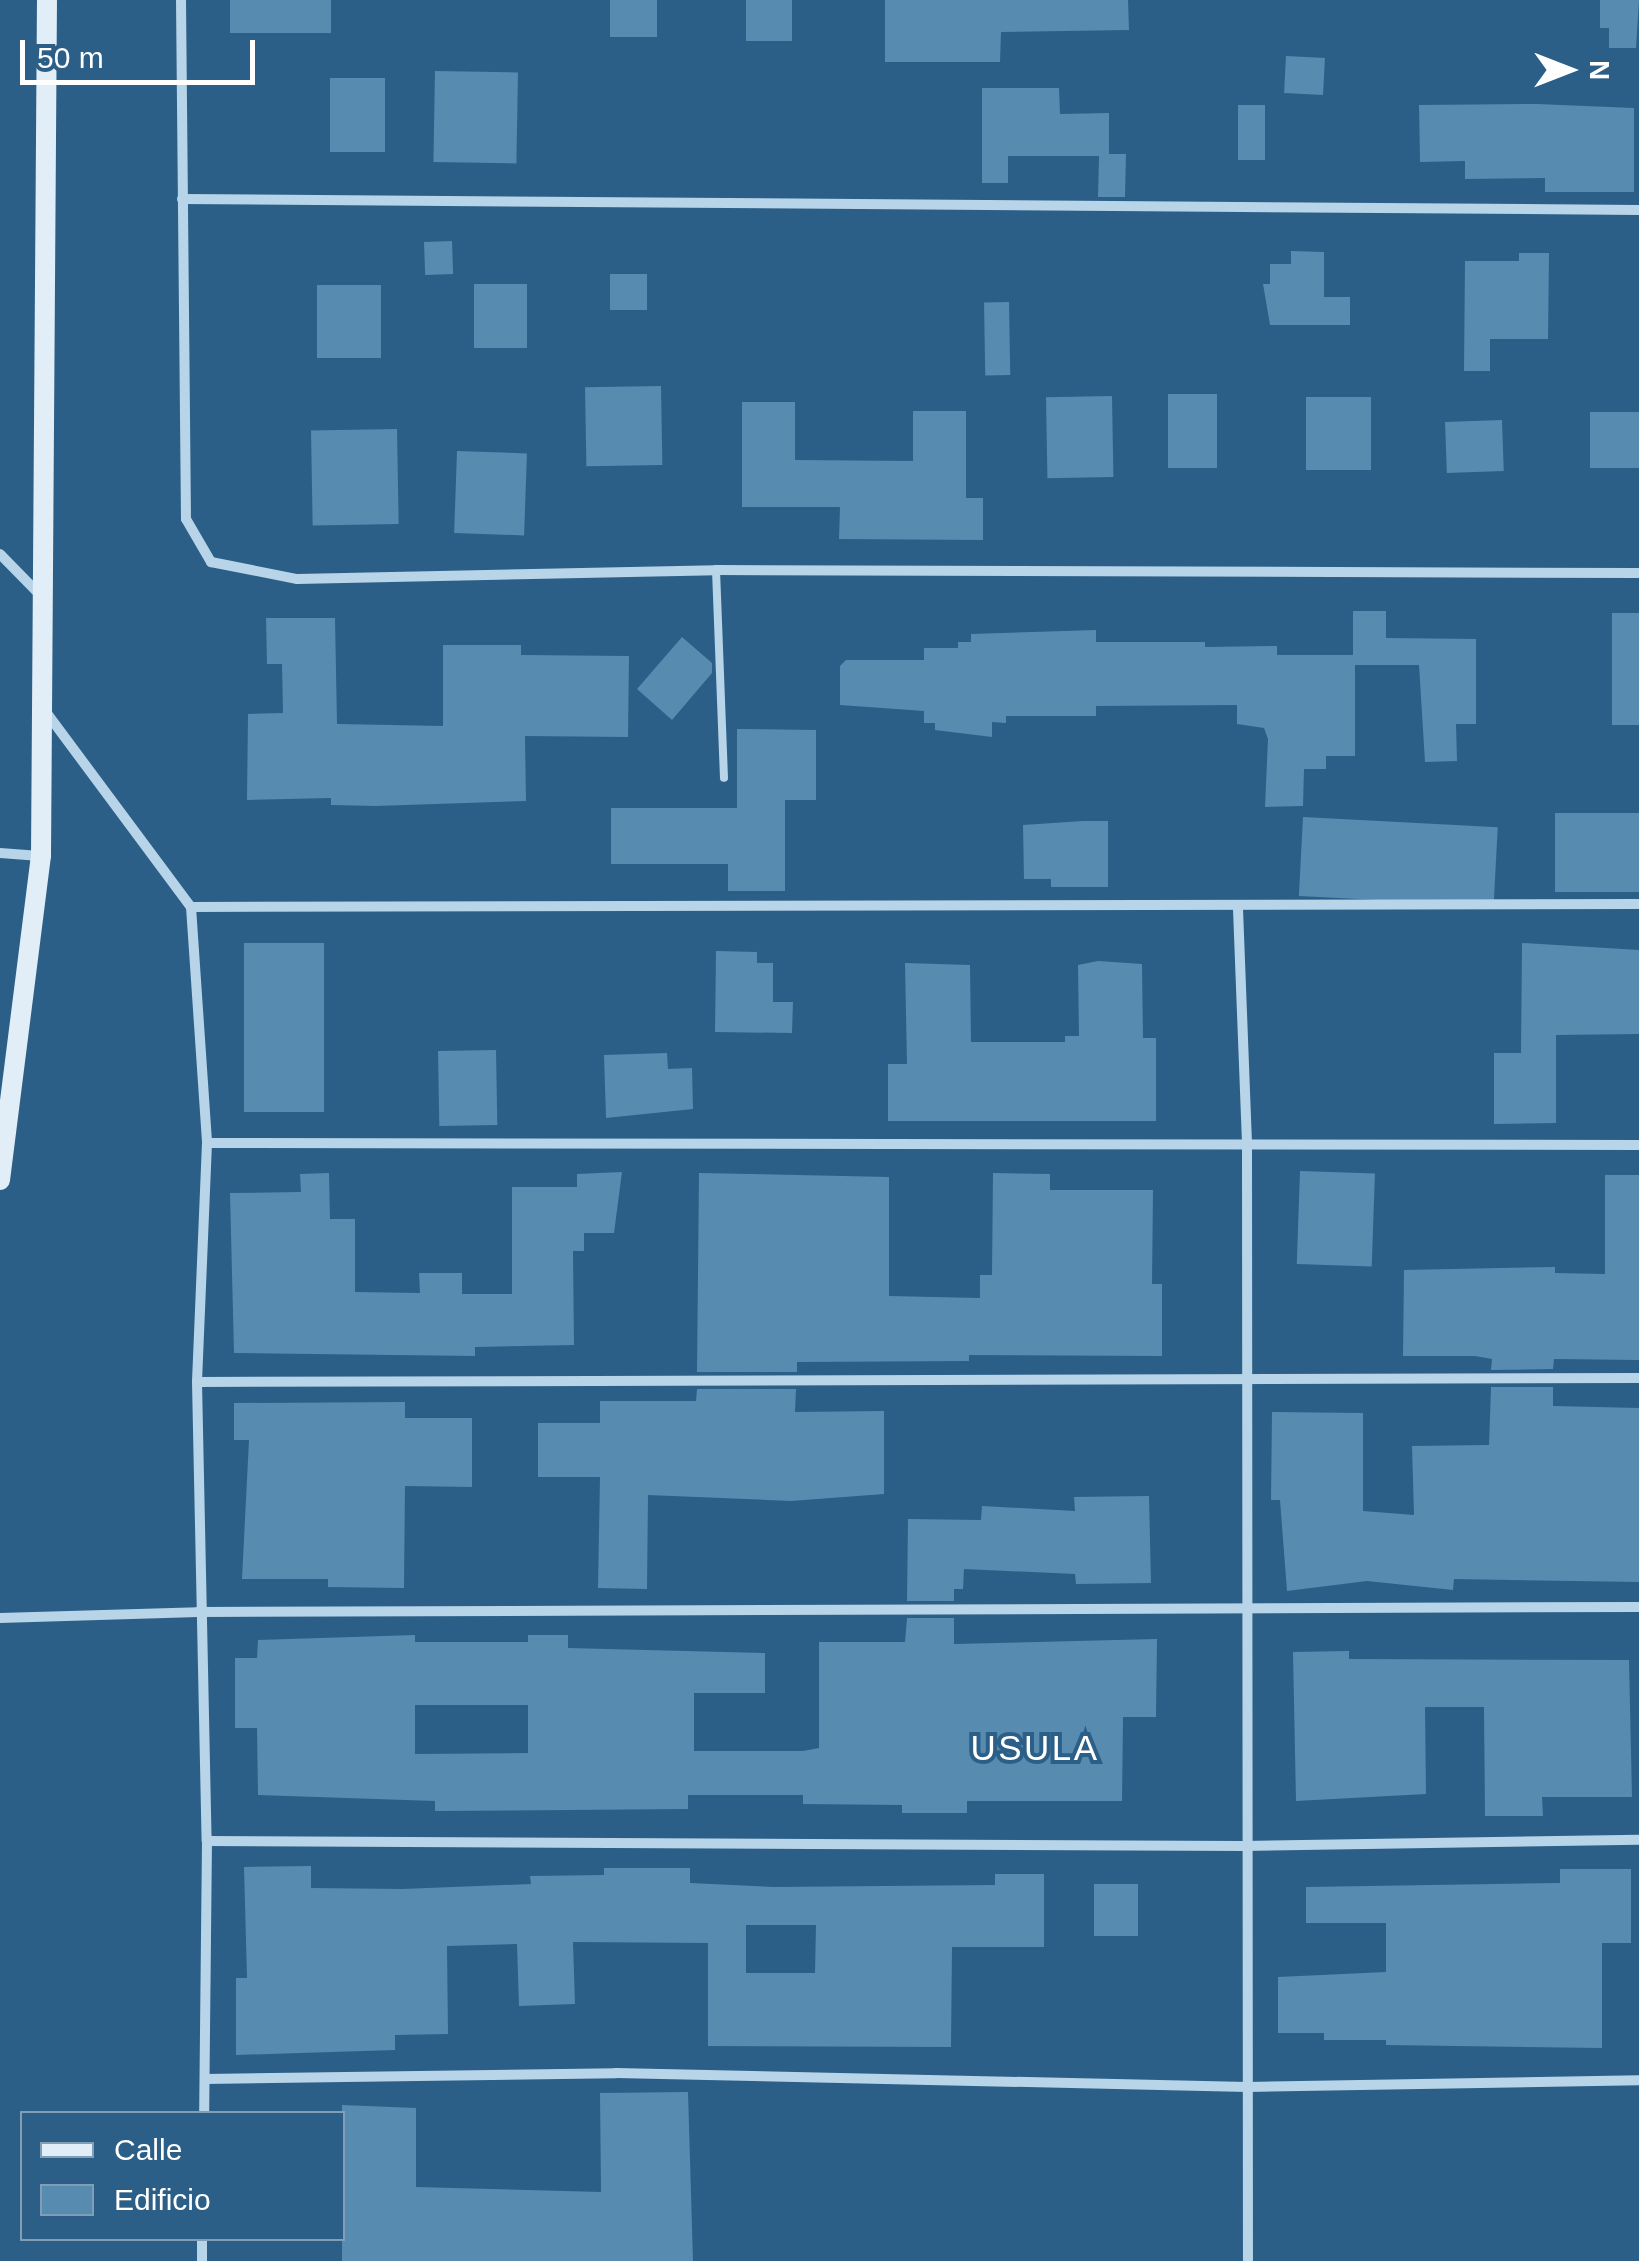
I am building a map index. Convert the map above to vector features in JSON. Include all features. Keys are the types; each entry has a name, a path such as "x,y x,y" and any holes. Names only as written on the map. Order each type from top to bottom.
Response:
{"street":[{"path":"0,1180 41,856 48,0"},
{"path":"180,0 186,520 211,562 297,578 716,570 1639,573"},
{"path":"182,199 1639,210"},
{"path":"0,554 44,598"},
{"path":"42,707 191,907 206,1143 197,1382 198,1612 206,1840 204,2111"},
{"path":"0,853 41,856"},
{"path":"191,907 1238,909 1639,904"},
{"path":"1238,909 1247,1147 1244,1846 1248,2261"},
{"path":"206,1143 1639,1146"},
{"path":"197,1382 1639,1378"},
{"path":"0,1618 198,1612 1245,1612 1639,1607"},
{"path":"206,1840 1244,1846 1639,1840"},
{"path":"204,2079 616,2073 1248,2087 1639,2080"}],"lane":[{"path":"716,570 724,778"}],"building":[{"path":"230,0 331,0 331,33 230,33"},
{"path":"610,0 657,0 657,37 610,37"},
{"path":"746,0 792,0 792,41 746,41"},
{"path":"885,0 1128,0 1129,30 1001,32 1000,62 885,62"},
{"path":"1600,0 1639,0 1636,48 1609,48 1609,28 1600,28"},
{"path":"1286,56 1325,58 1323,95 1284,93"},
{"path":"435,71 518,72 516,163 433,162"},
{"path":"330,78 385,78 385,152 330,152"},
{"path":"982,88 1059,88 1060,114 1109,113 1109,154 1126,154 1125,197 1098,197 1099,156 1008,156 1008,183 982,183"},
{"path":"1238,105 1265,105 1265,160 1238,160"},
{"path":"1419,105 1634,108 1634,192 1545,192 1545,178 1465,179 1465,161 1420,162"},
{"path":"452,241 453,274 425,275 424,242"},
{"path":"1291,251 1324,252 1324,297 1350,297 1350,325 1270,325 1263,284 1270,284 1270,264 1291,264"},
{"path":"1519,253 1549,253 1548,339 1490,339 1490,371 1464,371 1465,261 1519,261"},
{"path":"610,274 647,274 647,310 610,310"},
{"path":"474,284 527,284 527,348 474,348"},
{"path":"317,285 381,285 381,358 317,358"},
{"path":"984,302 1009,302 1010,375 985,375"},
{"path":"661,386 662,465 586,466 585,387"},
{"path":"1168,394 1217,394 1217,468 1168,468"},
{"path":"1112,396 1113,477 1047,478 1046,397"},
{"path":"1306,397 1371,397 1371,470 1306,470"},
{"path":"742,402 795,402 795,460 913,461 913,411 966,411 966,498 983,498 983,540 839,539 840,507 742,507"},
{"path":"1590,412 1639,412 1639,468 1590,468"},
{"path":"1502,420 1504,471 1447,473 1445,422"},
{"path":"397,429 399,524 313,525 311,431"},
{"path":"457,451 527,453 524,535 454,533"},
{"path":"1353,611 1386,611 1386,638 1476,639 1476,724 1456,724 1457,761 1425,762 1419,665 1355,665 1355,756 1326,756 1326,769 1304,769 1303,806 1265,807 1268,739 1264,728 1237,724 1237,705 1096,706 1096,716 1006,716 1006,723 992,722 992,737 935,730 935,723 924,723 924,711 840,705 840,666 846,660 924,660 924,648 958,648 958,642 971,642 971,634 1096,630 1096,642 1205,642 1205,647 1277,646 1277,655 1353,655"},
{"path":"1612,613 1639,613 1639,725 1612,725"},
{"path":"266,618 335,618 337,724 443,726 443,645 521,645 521,655 629,656 628,737 525,736 526,801 376,806 331,805 331,798 247,800 248,714 283,713 282,664 267,664"},
{"path":"682,637 712,663 712,673 672,720 637,689"},
{"path":"737,729 816,730 816,800 785,800 785,891 728,891 728,864 611,864 611,808 737,808"},
{"path":"1555,813 1639,813 1639,892 1555,892"},
{"path":"1303,817 1498,827 1494,906 1299,896"},
{"path":"1108,821 1108,887 1051,887 1051,879 1024,879 1023,825"},
{"path":"244,943 324,943 324,1112 244,1112"},
{"path":"1522,943 1639,950 1639,1034 1556,1035 1556,1123 1494,1124 1494,1053 1521,1053"},
{"path":"716,951 757,952 757,963 773,963 773,1002 793,1002 792,1033 715,1032"},
{"path":"1098,961 1142,964 1143,1038 1156,1038 1156,1121 888,1121 888,1064 907,1064 905,963 970,965 971,1042 1065,1042 1065,1036 1079,1036 1078,965"},
{"path":"496,1050 497,1125 439,1126 438,1051"},
{"path":"667,1053 668,1069 692,1068 693,1109 606,1118 604,1055"},
{"path":"1300,1171 1375,1174 1372,1267 1297,1264"},
{"path":"622,1172 614,1233 584,1233 584,1251 573,1251 574,1345 475,1347 475,1356 234,1353 230,1193 301,1192 300,1174 329,1173 330,1219 355,1219 355,1292 420,1293 419,1273 462,1273 462,1294 512,1294 512,1187 577,1187 577,1174"},
{"path":"699,1173 889,1177 889,1296 980,1298 980,1275 992,1275 993,1173 1050,1174 1050,1190 1153,1190 1152,1284 1162,1284 1162,1356 969,1355 969,1361 797,1362 797,1372 697,1372"},
{"path":"1605,1175 1639,1175 1639,1360 1554,1359 1553,1369 1491,1370 1492,1359 1475,1356 1403,1356 1404,1270 1555,1267 1555,1273 1605,1274"},
{"path":"1491,1387 1553,1387 1553,1406 1639,1408 1639,1582 1454,1579 1453,1590 1367,1581 1287,1591 1280,1500 1271,1500 1272,1412 1363,1413 1363,1511 1414,1515 1412,1446 1489,1445"},
{"path":"697,1389 796,1389 795,1412 884,1411 884,1494 791,1501 648,1495 647,1589 598,1588 600,1477 538,1477 538,1423 600,1423 600,1401 696,1401"},
{"path":"405,1402 405,1418 472,1418 472,1487 405,1486 404,1588 328,1587 328,1579 242,1579 249,1440 234,1440 234,1403"},
{"path":"1149,1496 1151,1583 1076,1584 1075,1574 964,1569 963,1589 954,1589 954,1601 907,1601 908,1519 981,1520 982,1506 1075,1511 1074,1497"},
{"path":"907,1618 954,1618 954,1644 1157,1639 1156,1717 1123,1717 1122,1801 967,1801 967,1813 902,1813 902,1805 803,1804 803,1795 688,1795 688,1809 435,1811 435,1801 258,1795 257,1728 235,1728 235,1658 257,1658 258,1640 415,1635 415,1642 528,1642 528,1635 568,1635 568,1648 765,1653 765,1693 694,1693 694,1751 803,1751 819,1748 819,1642 905,1642","holes":["415,1705 528,1705 528,1753 415,1754"]},
{"path":"1349,1651 1349,1659 1629,1660 1632,1797 1542,1797 1543,1816 1485,1816 1484,1707 1425,1707 1426,1794 1296,1801 1293,1652"},
{"path":"311,1866 311,1888 402,1889 531,1884 530,1876 604,1875 604,1868 690,1868 690,1883 775,1887 995,1885 995,1874 1044,1874 1044,1947 952,1947 951,2047 708,2046 708,1943 573,1942 575,2004 519,2006 517,1944 447,1946 448,2034 395,2035 395,2050 236,2055 236,1978 247,1978 244,1867","holes":["746,1925 816,1925 815,1973 746,1973"]},
{"path":"1560,1869 1631,1869 1631,1943 1602,1943 1602,2048 1386,2045 1386,2040 1324,2040 1324,2033 1278,2033 1278,1977 1386,1972 1386,1923 1306,1923 1306,1887 1560,1883"},
{"path":"1094,1884 1138,1884 1138,1936 1094,1936"},
{"path":"688,2092 693,2261 342,2261 342,2105 416,2108 416,2187 601,2192 600,2093"}],"district":[{"name":"USULA","path":"1035,1748"}]}
